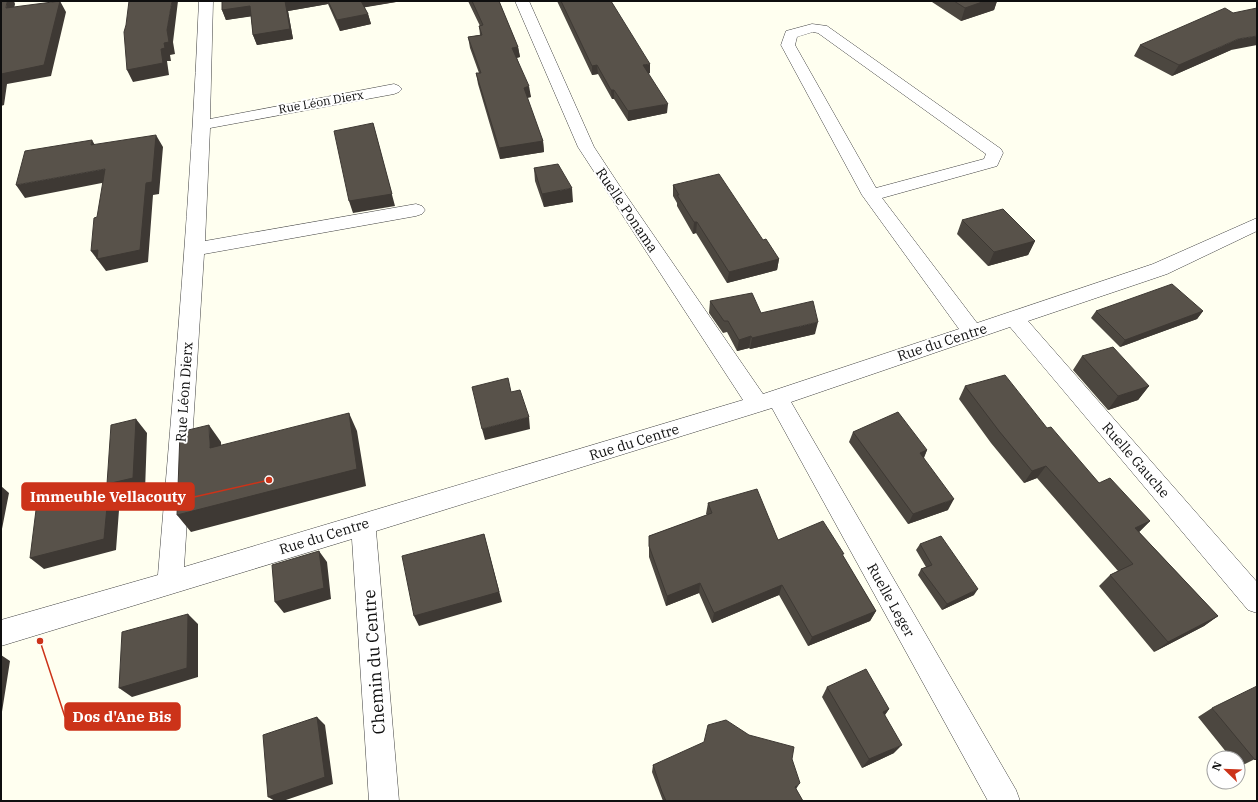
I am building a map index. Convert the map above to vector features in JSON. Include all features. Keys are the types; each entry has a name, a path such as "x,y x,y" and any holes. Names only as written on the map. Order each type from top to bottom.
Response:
{"street":[{"name":"Rue Léon Dierx","path":"170,584 195,249 202,125 206,1"},
{"name":"Ruelle Ponama","path":"522,1 586,147 618,198 767,401"},
{"path":"871,195 991,162 995,153 822,29 812,28 791,34 788,44 871,195 973,332"},
{"name":"Rue Léon Dierx","path":"202,125 394,89"},
{"path":"195,249 416,210"},
{"name":"Rue du Centre","path":"1,633 170,584 767,401 1160,269 1257,224"},
{"name":"Ruelle Gauche","path":"1014,319 1257,601"},
{"name":"Ruelle Leger","path":"767,401 1005,801"},
{"name":"Chemin du Centre","path":"363,524 384,801"}],"building":[{"path":"1,1 7,1 6,8 60,1 44,65 1,74"},
{"path":"129,1 172,1 167,30 169,42 164,43 165,48 161,49 163,63 127,70 124,32"},
{"path":"222,1 285,1 290,29 253,35 250,6 222,10"},
{"path":"328,1 361,1 368,14 337,20"},
{"path":"472,1 499,1 518,47 512,48 529,86 524,88 543,141 499,148 476,73 481,73 468,37 482,35 479,26 483,25"},
{"path":"561,1 611,1 650,64 643,65 668,104 628,111 614,90 611,90 597,65 592,66"},
{"path":"954,1 985,1 965,8"},
{"path":"1225,8 1233,13 1257,8 1257,36 1238,39 1179,65 1140,45"},
{"path":"373,123 392,194 349,201 334,131"},
{"path":"156,135 152,182 146,183 140,250 97,259 98,250 91,251 94,218 97,217 105,169 16,185 25,151 92,140 91,145"},
{"path":"558,164 572,188 542,194 534,168"},
{"path":"719,174 763,240 766,239 779,259 729,272 697,222 694,222 677,195 679,195 673,185"},
{"path":"1003,209 1035,241 994,252 962,220"},
{"path":"1172,284 1203,311 1125,340 1096,311"},
{"path":"752,293 761,313 813,301 818,322 752,338 751,336 739,340 728,321 724,321 710,301"},
{"path":"1113,347 1149,386 1118,396 1082,356"},
{"path":"1005,375 1047,428 1051,427 1099,483 1110,478 1150,521 1135,528 1218,616 1168,642 1110,575 1133,564 1046,466 1032,471 965,386"},
{"path":"508,378 511,392 520,390 529,417 482,429 472,387"},
{"path":"898,412 927,450 920,453 954,499 913,514 853,432"},
{"path":"349,413 357,469 177,515 180,432 209,425 210,448"},
{"path":"136,419 133,478 107,484 111,425"},
{"path":"109,485 104,539 30,558 37,502"},
{"path":"757,489 778,540 823,521 844,554 842,554 876,611 812,637 782,585 714,613 700,583 667,596 649,546 649,536 712,513 708,503"},
{"path":"484,534 499,592 414,616 402,556"},
{"path":"941,536 978,589 947,604 921,569 932,565 920,544"},
{"path":"319,551 324,588 275,602 272,565"},
{"path":"188,614 187,668 119,688 122,632"},
{"path":"866,669 889,709 883,712 902,745 869,759 827,687"},
{"path":"1257,686 1257,758 1255,760 1212,708"},
{"path":"317,717 325,777 268,797 263,735"},
{"path":"726,720 749,735 794,747 792,759 800,783 795,787 803,801 666,801 653,765 704,742 708,725"}],"place":[{"name":"Immeuble Vellacouty","path":"269,480"},
{"name":"Dos d'Ane Bis","path":"40,641"}]}
